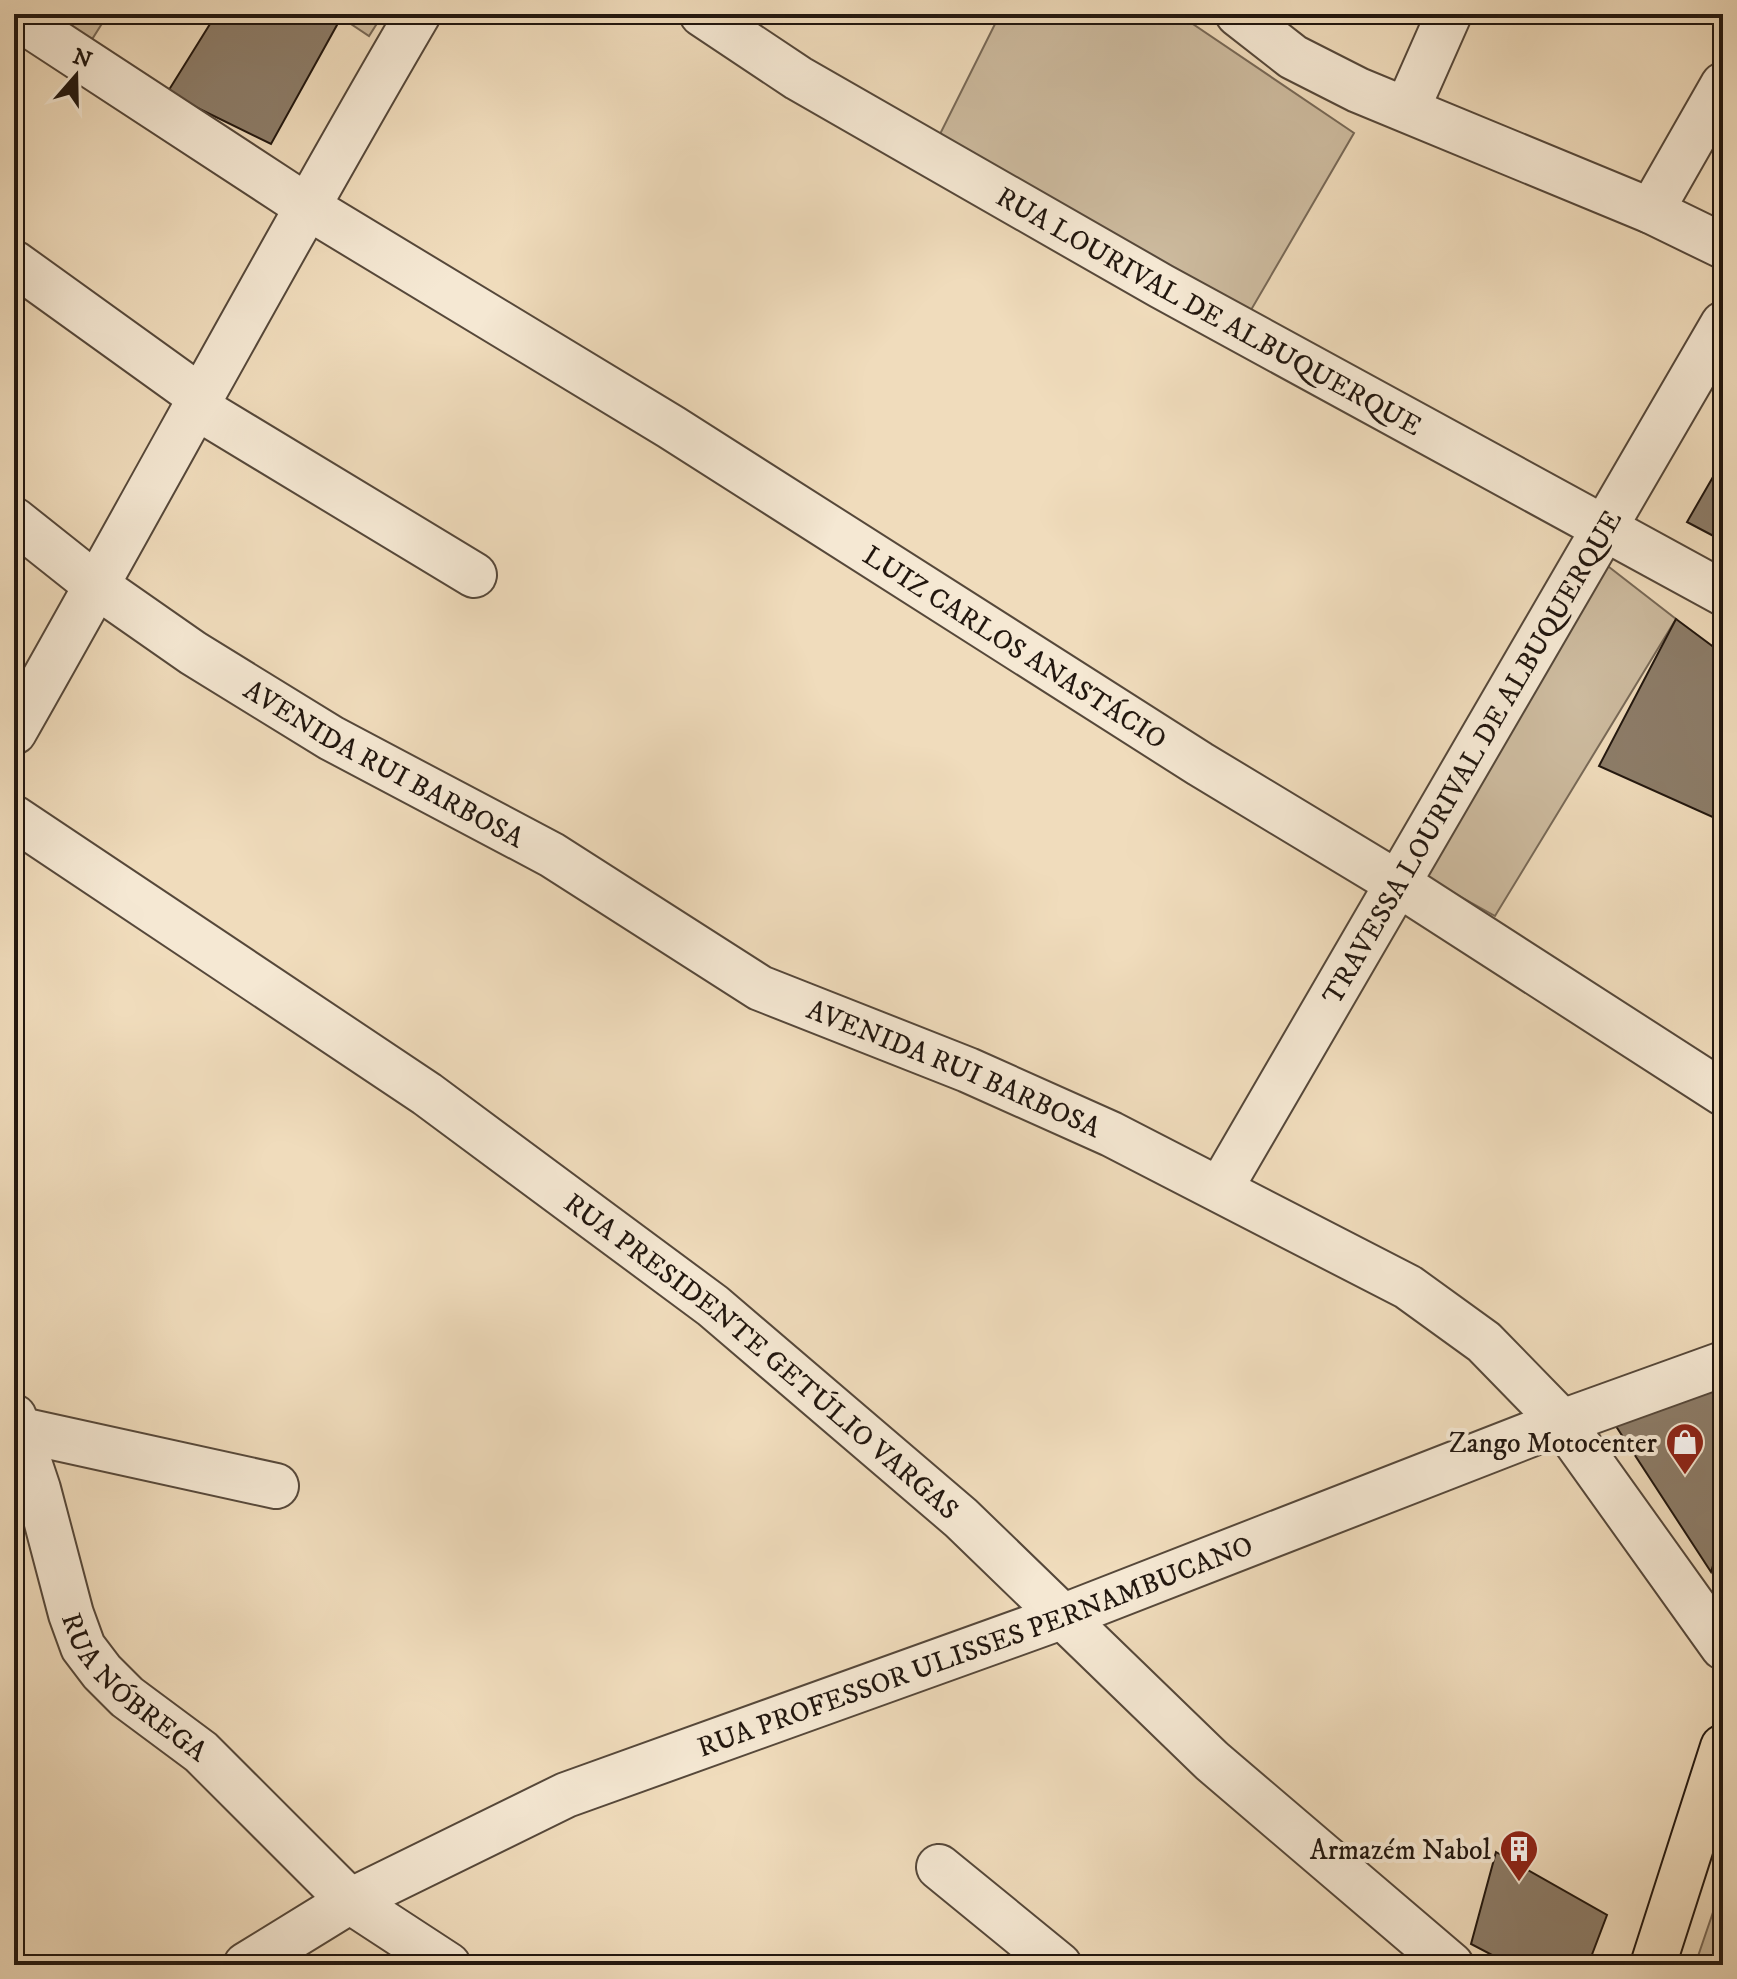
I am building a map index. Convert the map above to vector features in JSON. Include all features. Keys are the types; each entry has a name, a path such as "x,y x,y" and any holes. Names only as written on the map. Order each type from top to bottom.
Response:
{"highway":[{"path":"1654,1965 1723,1747"}],"street":[{"path":"14,732 201,404 306,206 418,14"},
{"name":"RUA LOURIVAL DE ALBUQUERQUE","path":"702,14 798,78 1161,286 1723,593"},
{"path":"1238,14 1293,57 1358,90 1651,211 1723,246"},
{"path":"1407,109 1449,14"},
{"name":"LUIZ CARLOS ANASTÁCIO","path":"14,15 306,206 671,427 1187,756 1397,883 1723,1093"},
{"path":"1651,211 1723,85"},
{"path":"14,263 201,404 474,575"},
{"name":"TRAVESSA LOURIVAL DE ALBUQUERQUE","path":"1220,1189 1723,324"},
{"name":"AVENIDA RUI BARBOSA","path":"14,520 97,586 193,653 318,730 552,855 760,988 968,1070 1111,1134 1408,1287 1484,1342 1562,1422 1723,1647"},
{"name":"RUA PRESIDENTE GETÚLIO VARGAS","path":"14,818 427,1094 713,1306 961,1518 1212,1761 1451,1965"},
{"name":"RUA PROFESSOR ULISSES PERNAMBUCANO","path":"246,1965 350,1901 566,1795 1064,1616 1562,1422 1723,1364"},
{"path":"18,1423 276,1486"},
{"name":"RUA NÓBREGA","path":"18,1423 83,1647 127,1697 201,1752 279,1834 350,1901 448,1965"},
{"path":"939,1867 1059,1965"}],"shaded area":[{"path":"24,14 108,14 84,52"},
{"path":"336,14 383,14 369,36"},
{"path":"1000,14 1178,14 1354,133 1251,310 938,138"},
{"path":"1600,560 1676,619 1495,916 1420,874"},
{"path":"1723,1883 1723,1965 1695,1965"}],"building":[{"path":"197,14 321,14 337,25 271,144 167,93 210,24"},
{"path":"1723,464 1723,541 1687,522"},
{"path":"1676,619 1723,654 1723,809 1717,819 1599,766"},
{"name":"Zango Motocenter","path":"1723,1376 1723,1534 1711,1572 1610,1417"},
{"name":"Armazém Nabol","path":"1496,1852 1607,1915 1588,1965 1511,1965 1471,1944"}],"place":[{"name":"Zango Motocenter","path":"1685,1476"},
{"name":"Armazém Nabol","path":"1519,1883"}]}
